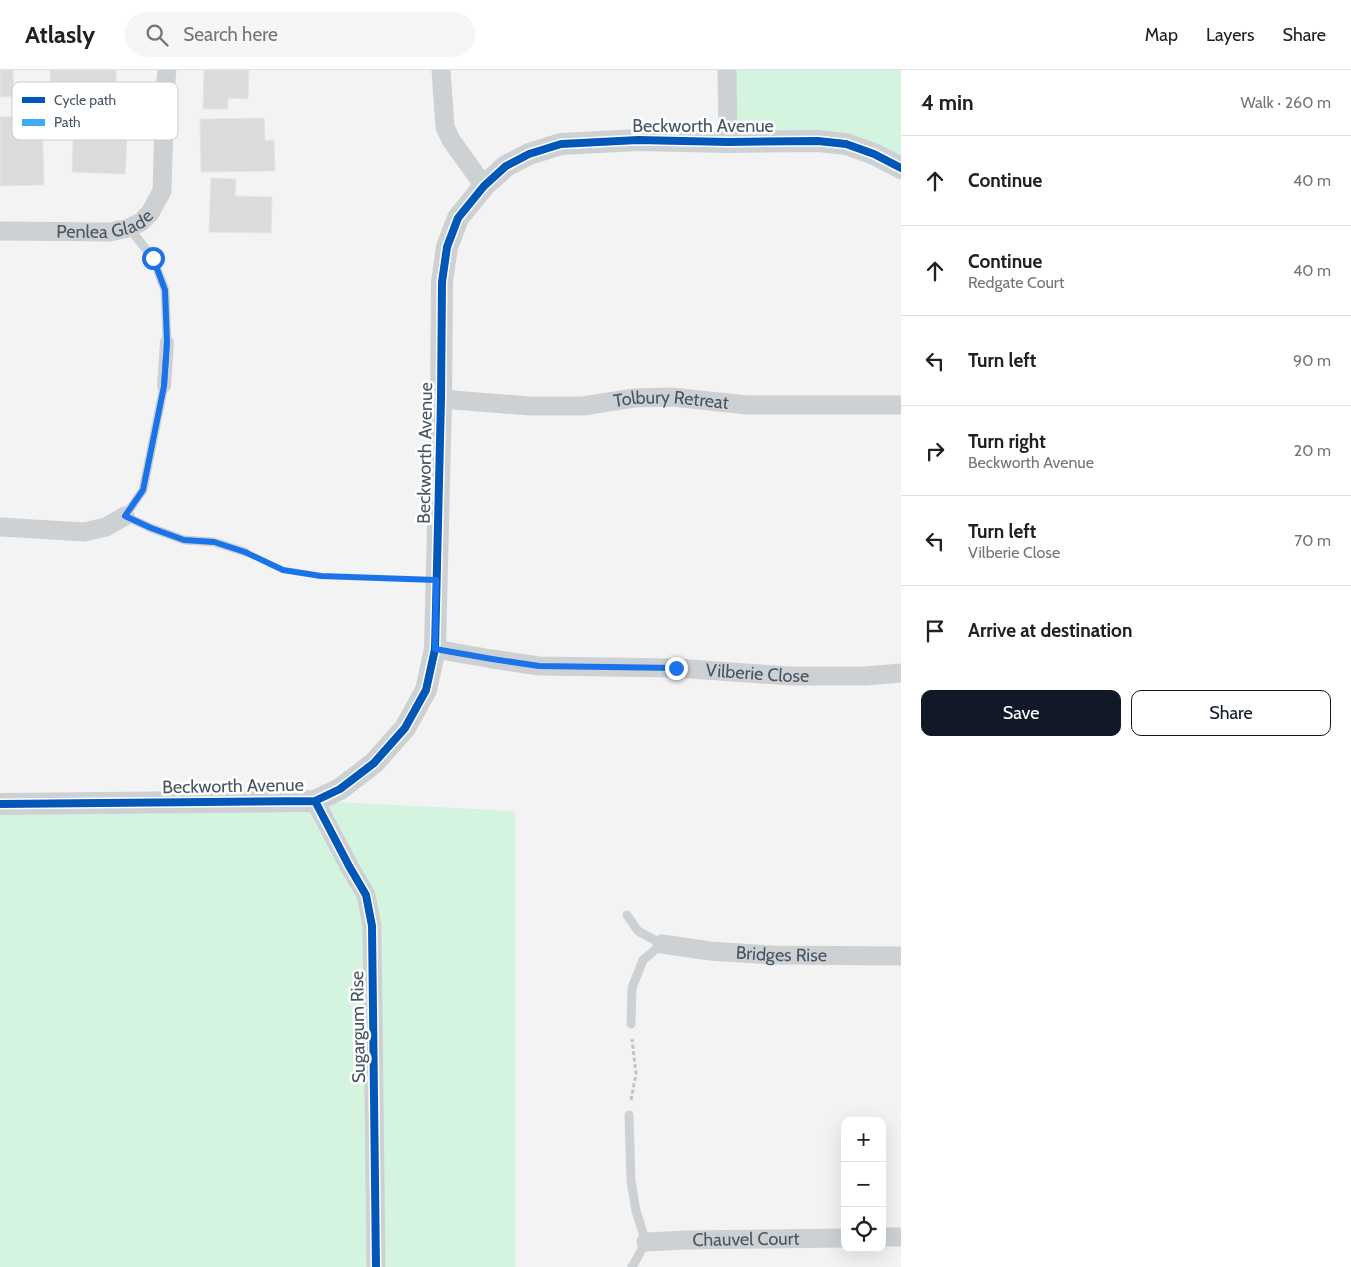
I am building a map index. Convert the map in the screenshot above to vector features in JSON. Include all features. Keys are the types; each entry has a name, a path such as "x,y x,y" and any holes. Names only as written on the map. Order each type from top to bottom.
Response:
{"street":[{"path":"441,70 445,127 450,140 484,186"},
{"path":"727,70 728,142"},
{"name":"Penlea Glade","path":"0,231 110,232 130,228 141,222 156,204 162,190 164,140"},
{"name":"Beckworth Avenue","path":"0,804 315,800 340,789 374,763 405,728 426,690 435,649 442,282 447,247 458,218 484,186 506,166 529,154 561,144 638,140 818,141 846,144 874,154 901,168"},
{"path":"164,386 167,342"},
{"name":"Tolbury Retreat","path":"441,399 530,406 583,406 634,398 672,396 747,405 901,405"},
{"path":"0,527 84,532 106,527 125,516"},
{"name":"Vilberie Close","path":"435,649 539,666 676,668 790,676 865,676 901,673"},
{"name":"Sugargum Rise","path":"315,800 366,895 372,926 376,1267"},
{"name":"Bridges Rise","path":"662,944 710,951 901,956"},
{"path":"886,1238 901,1237"},
{"name":"Chauvel Court","path":"646,1242 841,1238"}],"lane":[{"path":"130,228 153,258 165,290 167,342"},
{"path":"164,386 143,490 125,516 184,540 214,542 245,552"},
{"name":"Bridges Rise","path":"627,915 638,931 662,944"},
{"path":"630,1024 632,988 643,960 662,944"},
{"path":"629,1115 630,1181 636,1211 646,1242 632,1267"}],"path":[{"path":"245,552 283,570 321,576 436,580"},
{"path":"629,1115 636,1074 630,1024"}],"green space":[{"path":"727,70 901,70 901,168 874,154 728,142"},
{"path":"315,801 515,811 515,1267 0,1267 0,804"}],"building":[{"path":"0,70 13,70 12,96 0,97"},
{"path":"50,70 116,70 116,82 50,82"},
{"path":"204,70 249,70 248,99 228,98 228,109 203,109"},
{"path":"0,117 12,117 12,140 43,140 44,185 0,186"},
{"path":"264,118 265,141 274,140 275,171 201,172 200,119"},
{"path":"73,140 127,140 125,174 72,172"},
{"path":"211,178 236,179 235,196 272,197 271,233 209,232"}],"marked path":[{"path":"164,386 167,342"}],"cycle path":[{"path":"0,804 315,801 340,789 374,763 405,728 426,690 435,649 442,282 447,247 458,218 484,186 506,166 529,154 561,144 638,140 818,141 846,144 874,154 901,168"},
{"path":"315,801 366,895 372,926 376,1267"}],"route":[{"path":"153,258 165,290 167,342 164,386 143,490 125,516 184,540 214,542 245,552 283,570 321,576 436,580 435,649 539,666 676,668"}]}
